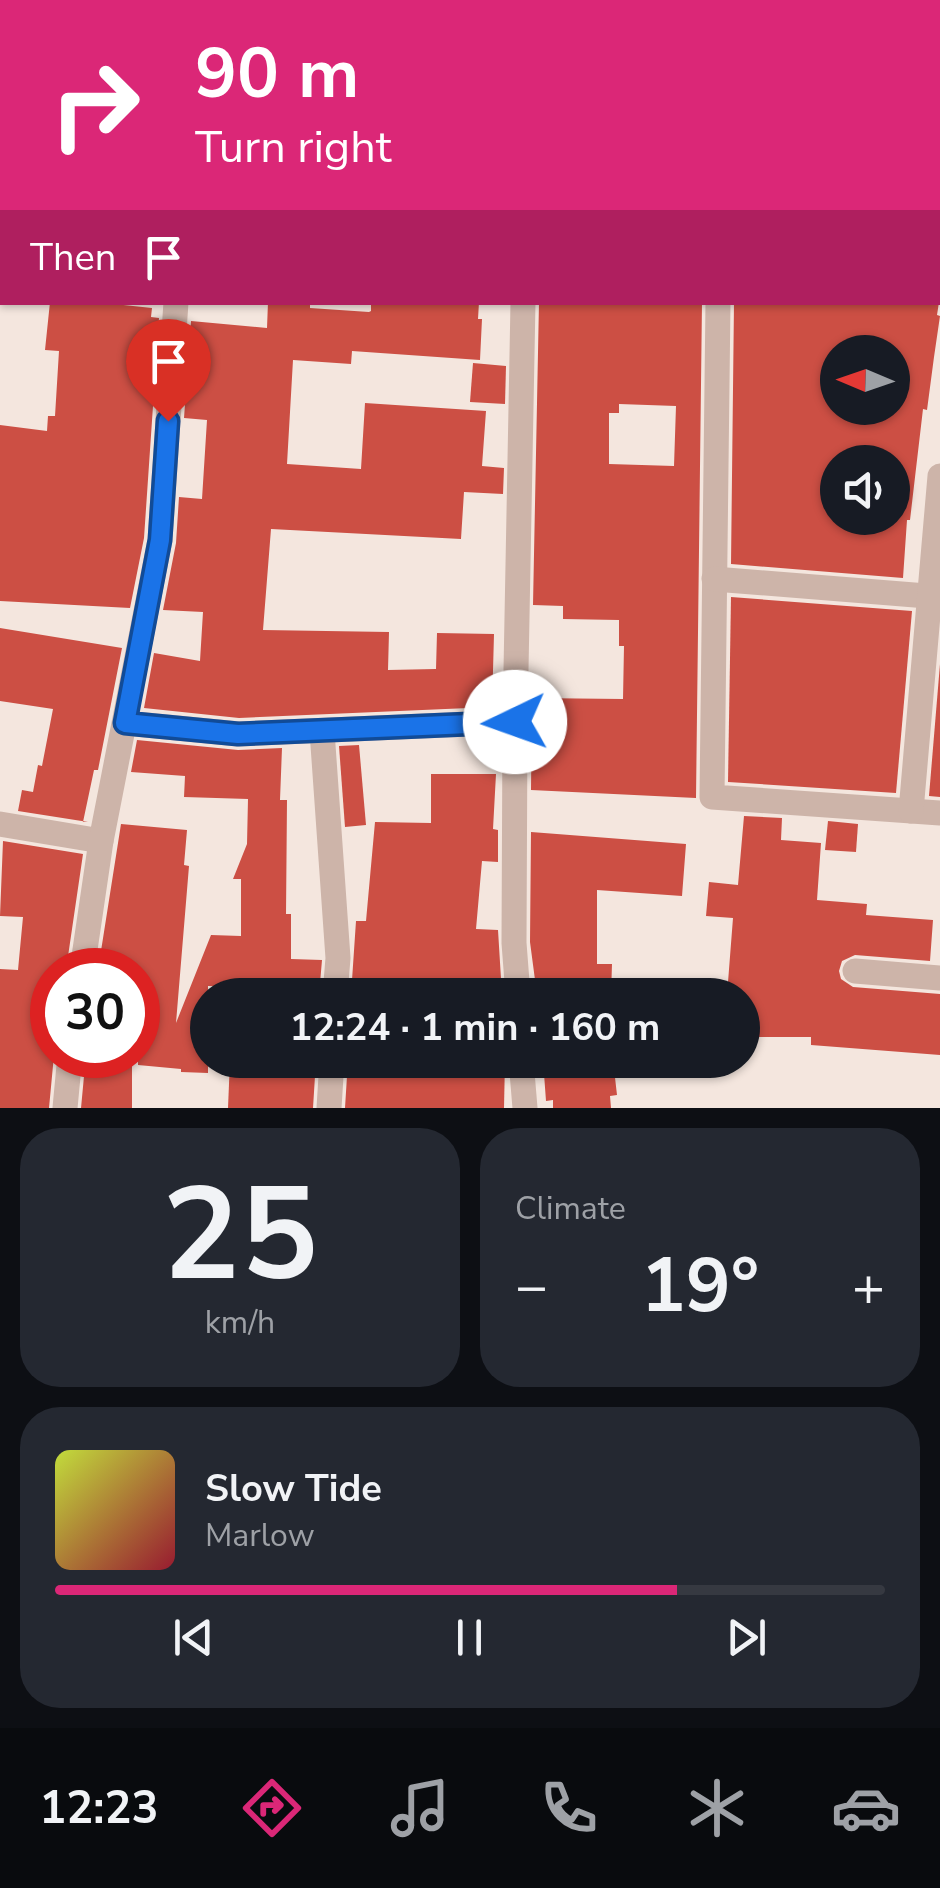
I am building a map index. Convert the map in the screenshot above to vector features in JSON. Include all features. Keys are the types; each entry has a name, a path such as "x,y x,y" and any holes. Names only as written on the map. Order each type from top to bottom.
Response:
{"street":[{"path":"85,948 101,841 160,540 176,305"},
{"path":"517,978 515,722 524,305"},
{"path":"718,305 712,797 940,814"},
{"path":"910,810 934,596 940,476"},
{"path":"714,580 934,596"},
{"path":"125,723 238,734 515,722"},
{"path":"322,731 337,978"},
{"path":"0,824 101,841"},
{"path":"855,971 940,978"},
{"path":"65,1108 68,1078"},
{"path":"329,1108 331,1078"},
{"path":"523,1078 525,1108"}],"building":[{"path":"50,305 152,308 151,317 159,318 144,538 130,608 0,601 0,425 47,431 48,416 55,416 59,351 45,350"},
{"path":"268,305 369,312 371,305 479,305 480,360 352,351 351,364 293,360 287,464 361,469 365,403 486,411 482,466 504,468 503,494 464,492 461,539 271,529 263,630 389,632 388,670 436,669 437,633 494,634 492,707 239,718 144,708 154,653 200,661 203,612 163,610 176,543 179,497 202,499 207,420 184,418 191,321 267,328"},
{"path":"539,305 702,305 696,798 531,790 532,698 623,699 624,646 619,646 619,620 563,619 563,606 533,605","holes":["619,404 676,406 674,466 609,464 609,413 619,413"]},
{"path":"734,305 939,305 910,520 910,445 820,445 820,535 906,535 903,578 731,564"},
{"path":"473,363 506,366 505,404 470,402"},
{"path":"731,597 912,611 896,793 728,782"},
{"path":"0,628 122,648 98,770 94,770 83,821 18,811 22,790 33,792 38,765 42,766 53,709 0,701"},
{"path":"940,664 940,797 929,796"},
{"path":"137,740 238,750 282,748 280,800 287,800 286,914 291,914 291,959 322,960 320,978 194,978 211,935 241,936 241,879 233,879 247,844 248,799 184,797 185,776 131,772"},
{"path":"359,745 366,825 345,827 339,746"},
{"path":"431,774 496,774 493,829 498,830 498,862 482,861 476,929 498,930 501,978 352,978 356,921 366,921 375,822 431,823"},
{"path":"744,816 782,818 781,840 821,843 817,900 867,904 866,915 933,920 930,961 855,955 842,961 839,971 841,979 853,987 940,994 940,1055 811,1045 811,1037 760,1037 760,978 728,978 733,918 706,916 709,882 738,885"},
{"path":"828,821 858,824 856,852 825,850"},
{"path":"121,824 187,830 184,865 189,866 176,1023 190,988 190,1072 160,1067 160,948 101,948"},
{"path":"531,832 686,844 682,896 597,890 597,964 612,964 612,978 535,978 530,942"},
{"path":"3,841 83,854 69,948 30,948 30,1078 52,1078 49,1108 0,1108 0,969 18,970 23,917 0,916"},
{"path":"84,1078 132,1078 132,1108 81,1108"},
{"path":"229,1078 315,1078 313,1108 228,1108"},
{"path":"347,1078 505,1078 504,1108 345,1108"},
{"path":"544,1078 615,1078 617,1095 610,1096 611,1108 553,1108 553,1100 546,1101"}],"route":[{"path":"168,421 160,540 125,723 238,734 515,722"}]}
